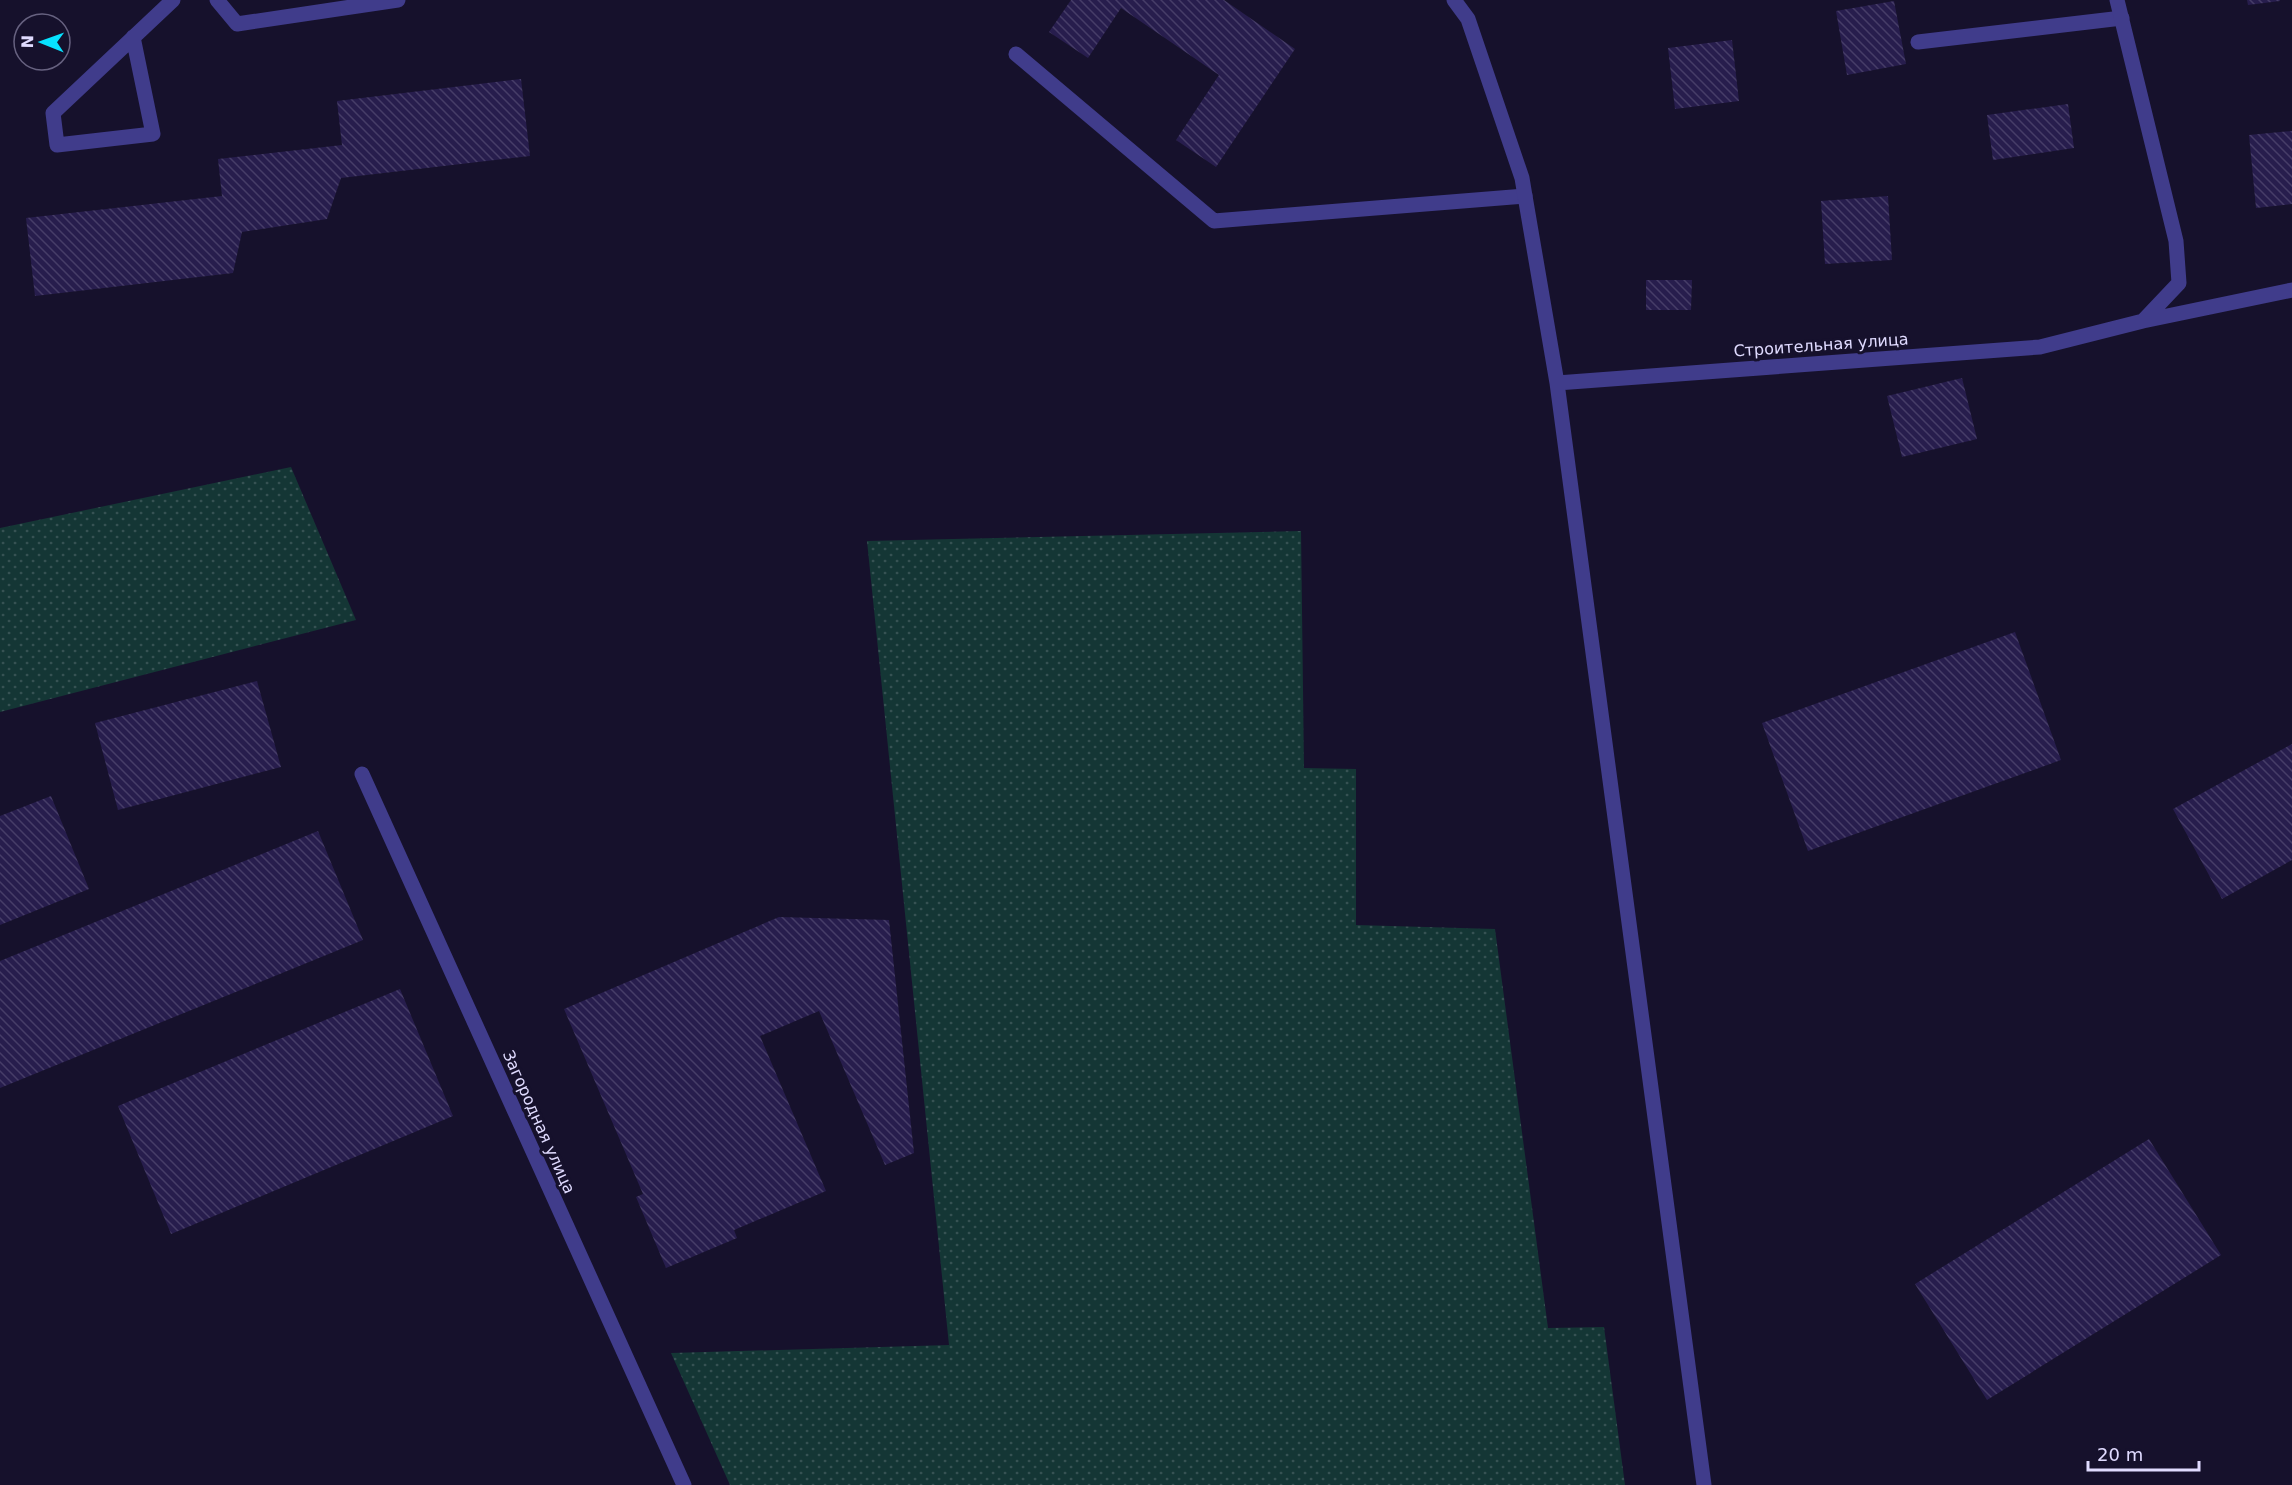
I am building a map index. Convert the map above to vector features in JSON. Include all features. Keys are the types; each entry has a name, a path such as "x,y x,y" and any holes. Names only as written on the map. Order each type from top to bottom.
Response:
{"street":[{"path":"133,37 153,134 57,145 52,113 133,37 173,0"},
{"path":"217,0 237,24 398,0"},
{"path":"1454,0 1468,19 1522,178 1526,196 1557,383 1704,1485"},
{"path":"2117,0 2176,241 2179,284 2143,321"},
{"path":"1918,42 2122,18"},
{"path":"1016,54 1214,221 1526,196"},
{"name":"Строительная улица","path":"1557,383 2040,347 2143,321 2292,290"},
{"name":"Загородная улица","path":"362,774 684,1485"}],"green space":[{"path":"291,467 356,620 0,712 0,528"},
{"path":"1301,531 1304,768 1356,769 1356,925 1495,929 1548,1328 1604,1327 1625,1485 730,1485 671,1353 949,1345 867,541"}],"building":[{"path":"1071,0 1224,0 1295,49 1216,167 1176,140 1219,75 1121,8 1088,58 1049,32"},
{"path":"2247,0 2280,0 2280,1 2248,5"},
{"path":"1894,1 1906,64 1847,75 1836,11"},
{"path":"1732,40 1739,101 1675,109 1668,48"},
{"path":"521,79 530,156 341,178 327,219 242,232 233,273 35,296 26,218 222,196 218,159 342,145 337,101"},
{"path":"2068,104 2074,148 1993,160 1987,115"},
{"path":"2292,131 2292,204 2256,208 2249,135"},
{"path":"1888,196 1892,260 1825,264 1821,201"},
{"path":"1646,280 1692,280 1691,310 1646,310"},
{"path":"1962,378 1977,439 1902,457 1887,396"},
{"path":"2015,632 2061,760 1808,851 1762,723"},
{"path":"257,681 281,767 118,810 95,723"},
{"path":"2292,744 2292,860 2222,899 2173,809"},
{"path":"51,796 89,889 0,925 0,816"},
{"path":"318,831 363,940 0,1088 0,961"},
{"path":"779,917 889,920 914,1153 885,1165 819,1011 760,1036 826,1191 734,1230 737,1238 666,1268 636,1197 643,1194 564,1009"},
{"path":"400,989 453,1116 171,1234 118,1106"},
{"path":"2149,1139 2221,1255 1987,1400 1915,1284"}]}
